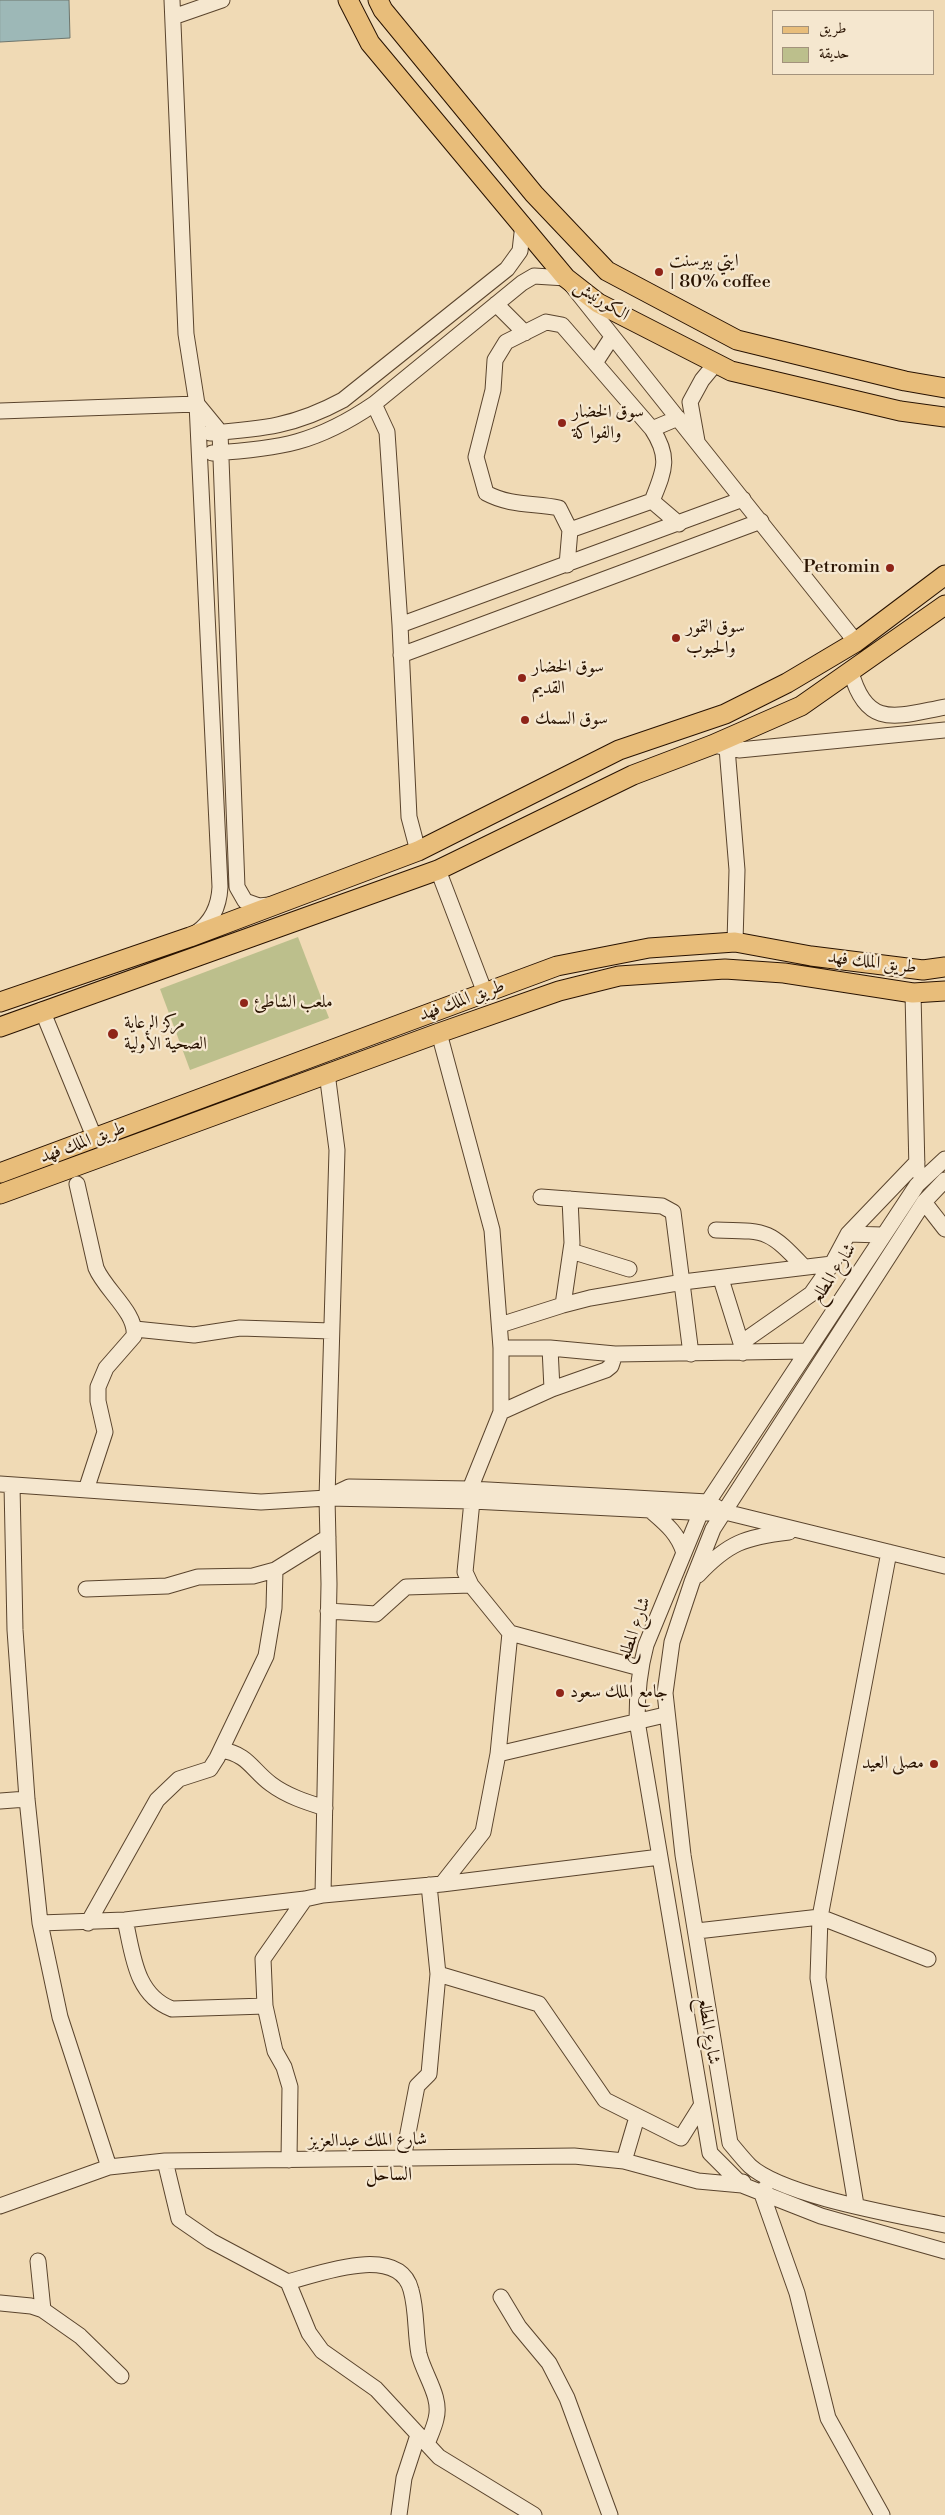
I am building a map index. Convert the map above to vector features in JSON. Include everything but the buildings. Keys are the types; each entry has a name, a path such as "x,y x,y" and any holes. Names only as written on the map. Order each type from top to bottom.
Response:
{"main road":[{"name":"الكورنيش","path":"348,0 370,43 523,224 566,278 598,303 731,371 900,411 945,417"},
{"name":"الكورنيش","path":"378,0 383,10 534,194 607,271 737,340 905,381 945,388"},
{"path":"905,381 945,379"},
{"path":"0,1002 190,937 418,851 619,750 725,714 787,683 856,642 945,575"},
{"path":"0,1027 42,1010 438,870 633,775 720,747 801,706 945,605"},
{"name":"طريق الملك فهد","path":"0,1173 485,992 566,964 649,948 735,942 811,956 923,970 945,967"},
{"name":"طريق الملك فهد","path":"0,1194 439,1033 559,991 619,976 725,969 784,973 913,993 945,991"},
{"path":"237,1085 245,1104"}],"street":[{"path":"172,0 186,334 197,404 199,434 220,887 216,910 203,928 190,937"},
{"path":"173,17 222,0"},
{"path":"199,434 285,425 315,415 343,400 507,269 520,251 523,224"},
{"path":"200,454 290,445 325,433 351,420 374,404 522,283 534,276 566,278 856,642"},
{"path":"496,304 525,333"},
{"path":"567,565 570,530 559,508 517,504 498,500 486,493 480,478 476,458 493,390 495,360 506,342 546,322 562,325 652,429 660,442 665,460 664,476 652,501 570,530"},
{"path":"595,363 612,337"},
{"path":"697,442 690,402 702,380 716,364"},
{"path":"0,411 197,404"},
{"path":"197,404 220,432 237,887 244,901 252,905 275,905"},
{"path":"374,404 387,432 400,625 409,817 418,851"},
{"path":"652,429 678,418"},
{"path":"400,625 743,499"},
{"path":"652,501 679,524"},
{"path":"401,655 761,522"},
{"path":"851,672 857,693 864,704 874,712 888,715 904,714 945,707"},
{"path":"735,942 737,870 720,747 739,750 945,730"},
{"path":"438,870 485,992"},
{"path":"913,993 917,1185"},
{"path":"42,1010 95,1139"},
{"path":"439,1033 492,1230 500,1325 501,1412 471,1495 465,1572 471,1585 510,1633 640,1668"},
{"path":"323,1895 328,1611 327,1498 337,1150 327,1073"},
{"name":"شارع المطلع","path":"945,1159 917,1185 882,1235 704,1508 646,1645 640,1668 637,1721 710,2153 742,2185 762,2194 821,2216 945,2251"},
{"path":"742,1348 806,1298 832,1264 848,1234 917,1162"},
{"name":"شارع المطلع","path":"751,2166 730,2142 682,1846 665,1715 664,1693 672,1642 692,1582 713,1529 924,1202 945,1180"},
{"path":"77,1184 96,1268 101,1280 133,1320 135,1329 134,1336 106,1368 98,1387 98,1401 105,1432 86,1490"},
{"path":"541,1197 668,1208 673,1212 691,1354"},
{"path":"562,1305 571,1252 570,1199"},
{"path":"924,1202 945,1229"},
{"path":"716,1230 754,1231 768,1234 780,1242 804,1267"},
{"path":"848,1234 882,1235"},
{"path":"571,1252 629,1269"},
{"path":"500,1325 562,1305 683,1282 721,1279 832,1264"},
{"path":"721,1279 742,1348"},
{"path":"135,1329 194,1335 240,1328 331,1331"},
{"path":"501,1348 550,1348 615,1354 691,1354 742,1348 806,1351"},
{"path":"550,1348 552,1389"},
{"path":"501,1412 552,1389 606,1370 611,1366 615,1354"},
{"path":"109,2167 60,2017 40,1923 27,1799 6,1484 262,1502 327,1498 471,1495 704,1508 945,1566"},
{"path":"471,1495 650,1510 704,1508"},
{"path":"650,1510 676,1534 684,1553"},
{"path":"692,1582 719,1553 742,1541 765,1535 797,1531"},
{"path":"86,1589 167,1586 198,1577 253,1576 275,1570 328,1537"},
{"path":"856,2205 818,1978 820,1916 888,1552"},
{"path":"88,1923 157,1800 179,1779 210,1768 221,1750 266,1656 274,1608 275,1570"},
{"path":"328,1611 376,1614 406,1587 471,1585"},
{"path":"403,2159 417,2086 429,2074 438,1974 436,1885 483,1832 498,1754 510,1633"},
{"path":"498,1754 665,1715"},
{"path":"221,1750 235,1752 271,1784 298,1800 325,1808"},
{"path":"0,1801 27,1799"},
{"path":"40,1923 88,1923 125,1920 305,1900 323,1895 436,1885 660,1857"},
{"path":"289,2160 290,2088 284,2067 275,2051 265,2006 263,1959 305,1900"},
{"path":"696,1931 820,1916 928,1959"},
{"path":"125,1920 138,1978 162,2005 172,2009 265,2006"},
{"path":"438,1974 540,2004 605,2100 637,2117 681,2138 701,2106"},
{"path":"624,2161 637,2117"},
{"name":"شارع الملك عبدالعزيز","path":"0,2206 109,2167 165,2161 574,2156 624,2161 698,2181 742,2185"},
{"path":"165,2161 180,2219 211,2241 288,2282 309,2333 322,2350 376,2389 439,2457 534,2515"},
{"path":"742,2185 751,2166 769,2178 810,2193 945,2225"},
{"path":"769,2178 762,2194 797,2293 828,2418 882,2515"},
{"path":"38,2261 43,2310"},
{"path":"288,2282 360,2264 387,2265 404,2277 411,2288 419,2354 438,2406 436,2419 423,2439 404,2478 398,2515"},
{"path":"501,2297 519,2327 549,2364 566,2398 610,2515"},
{"path":"0,2303 31,2306 43,2310 80,2336 121,2376"}],"green space":[{"name":"ملعب الشاطئ","path":"298,937 329,1018 190,1070 160,989"}],"water":[{"path":"0,0 69,0 70,38 0,42"}],"place":[{"name":"ايتي بيرسنت | 80% coffee","path":"659,272"},
{"name":"سوق الخضار والفواكة","path":"562,423"},
{"name":"Petromin","path":"890,568"},
{"name":"سوق التمور والحبوب","path":"676,638"},
{"name":"سوق الخضار القديم","path":"522,678"},
{"name":"سوق السمك","path":"525,720"},
{"name":"ملعب الشاطئ","path":"244,1003"},
{"name":"مركز الرعاية الصحية الأولية","path":"113,1034"},
{"name":"جامع الملك سعود","path":"560,1693"},
{"name":"مصلى العيد","path":"934,1764"}],"district":[{"name":"الساحل","path":"389,2175"}]}
